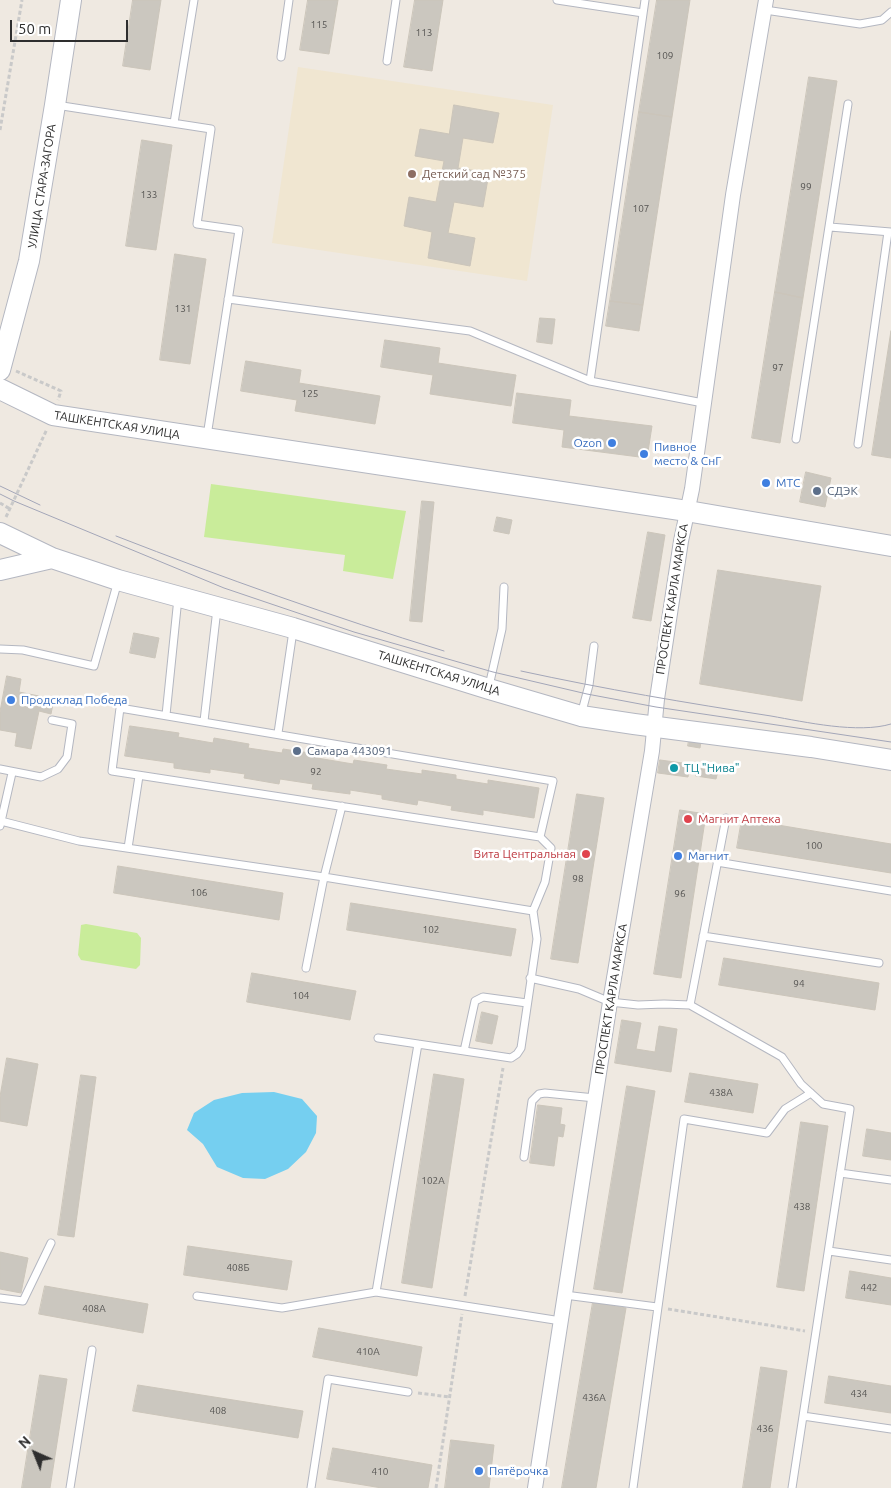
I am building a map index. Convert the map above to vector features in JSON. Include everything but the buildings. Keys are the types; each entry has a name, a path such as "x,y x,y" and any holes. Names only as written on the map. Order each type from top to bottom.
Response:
{"main road":[{"name":"УЛИЦА СТАРА-ЗАГОРА","path":"1,367 29,261 71,0"},
{"name":"ТАШКЕНТСКАЯ УЛИЦА","path":"0,389 53,415 687,511 891,546"},
{"name":"ТАШКЕНТСКАЯ УЛИЦА","path":"2,528 52,558 118,580 293,628 581,716 811,747 891,760"},
{"path":"0,570 52,558"}],"street":[{"name":"ПРОСПЕКТ КАРЛА МАРКСА","path":"536,1488 610,1002 652,750 657,699 692,488 733,194 765,5"}],"lane":[{"path":"174,123 194,0"},
{"path":"281,57 289,0"},
{"path":"387,61 396,0"},
{"path":"557,0 643,13"},
{"path":"590,381 645,0"},
{"path":"765,5 860,24 882,20 891,12"},
{"path":"55,104 211,129 197,224 239,230 206,439"},
{"path":"796,439 848,104"},
{"path":"830,226 889,232 858,444"},
{"path":"228,299 470,331 590,381 703,404"},
{"path":"0,649 23,650 94,666 118,580"},
{"path":"488,689 502,629 504,587"},
{"path":"166,714 178,596"},
{"path":"204,721 218,606"},
{"path":"278,733 293,628"},
{"path":"581,716 589,685 594,646"},
{"path":"378,1038 511,1058 517,1054 521,1048 526,1003 537,939 533,911 545,882 550,848 540,837 112,771 120,708 166,714 553,780 540,837"},
{"path":"0,769 12,773 41,777 58,769 67,757 72,724 52,720"},
{"path":"12,773 0,824 79,841 324,877 533,911"},
{"path":"128,848 139,776"},
{"path":"306,968 324,877 342,806"},
{"path":"690,1005 726,818"},
{"path":"718,862 891,891"},
{"path":"704,936 879,962"},
{"path":"530,978 579,988 610,1002 638,1005 690,1005 782,1057 801,1084 823,1104 850,1109 792,1488"},
{"path":"464,1051 475,1001 478,998 526,1003"},
{"path":"376,1292 418,1044"},
{"path":"524,1157 532,1101 535,1097 545,1093 595,1098"},
{"path":"633,1488 684,1119 767,1133 785,1109 811,1093"},
{"path":"840,1173 891,1180"},
{"path":"0,1298 24,1301 51,1243"},
{"path":"828,1251 891,1260"},
{"path":"197,1296 282,1308 376,1292 562,1321"},
{"path":"565,1295 657,1307"},
{"path":"70,1488 92,1350"},
{"path":"311,1488 328,1379 408,1392"},
{"path":"803,1416 891,1430"}],"path":[{"path":"0,130 22,0"},
{"path":"1,367 61,391 53,415 2,528"},
{"path":"0,503 10,509"},
{"path":"436,1488 504,1057"},
{"path":"657,1307 816,1333"},
{"path":"408,1392 450,1398"}],"shaded area":[{"name":"Детский сад №375","path":"298,67 553,105 527,281 272,243"}],"green space":[{"path":"211,484 406,511 393,579 343,571 345,555 204,537"},
{"path":"86,924 137,933 141,938 140,965 136,969 81,960 78,955 81,925"}],"water":[{"path":"274,1092 302,1099 317,1116 316,1133 306,1152 288,1169 265,1179 243,1178 217,1167 203,1144 187,1130 194,1113 214,1100 242,1093"}],"tram line":[{"path":"0,486 40,505"},
{"path":"0,494 224,588 354,632 493,672 587,694 656,707 891,742"},
{"path":"116,536 361,625 444,651"},
{"path":"521,671 583,684 815,724 863,728 891,724"}],"place":[{"name":"Детский сад №375","path":"412,174"},
{"name":"Ozon","path":"612,443"},
{"name":"Пивное место & СнГ","path":"644,454"},
{"name":"МТС","path":"766,483"},
{"name":"СДЭК","path":"817,491"},
{"name":"Продсклад Победа","path":"11,700"},
{"name":"Самара 443091","path":"297,751"},
{"name":"ТЦ \"Нива\"","path":"674,768"},
{"name":"Магнит Аптека","path":"688,819"},
{"name":"Вита Центральная","path":"586,854"},
{"name":"Магнит","path":"678,856"},
{"name":"Пятёрочка","path":"479,1471"}]}
